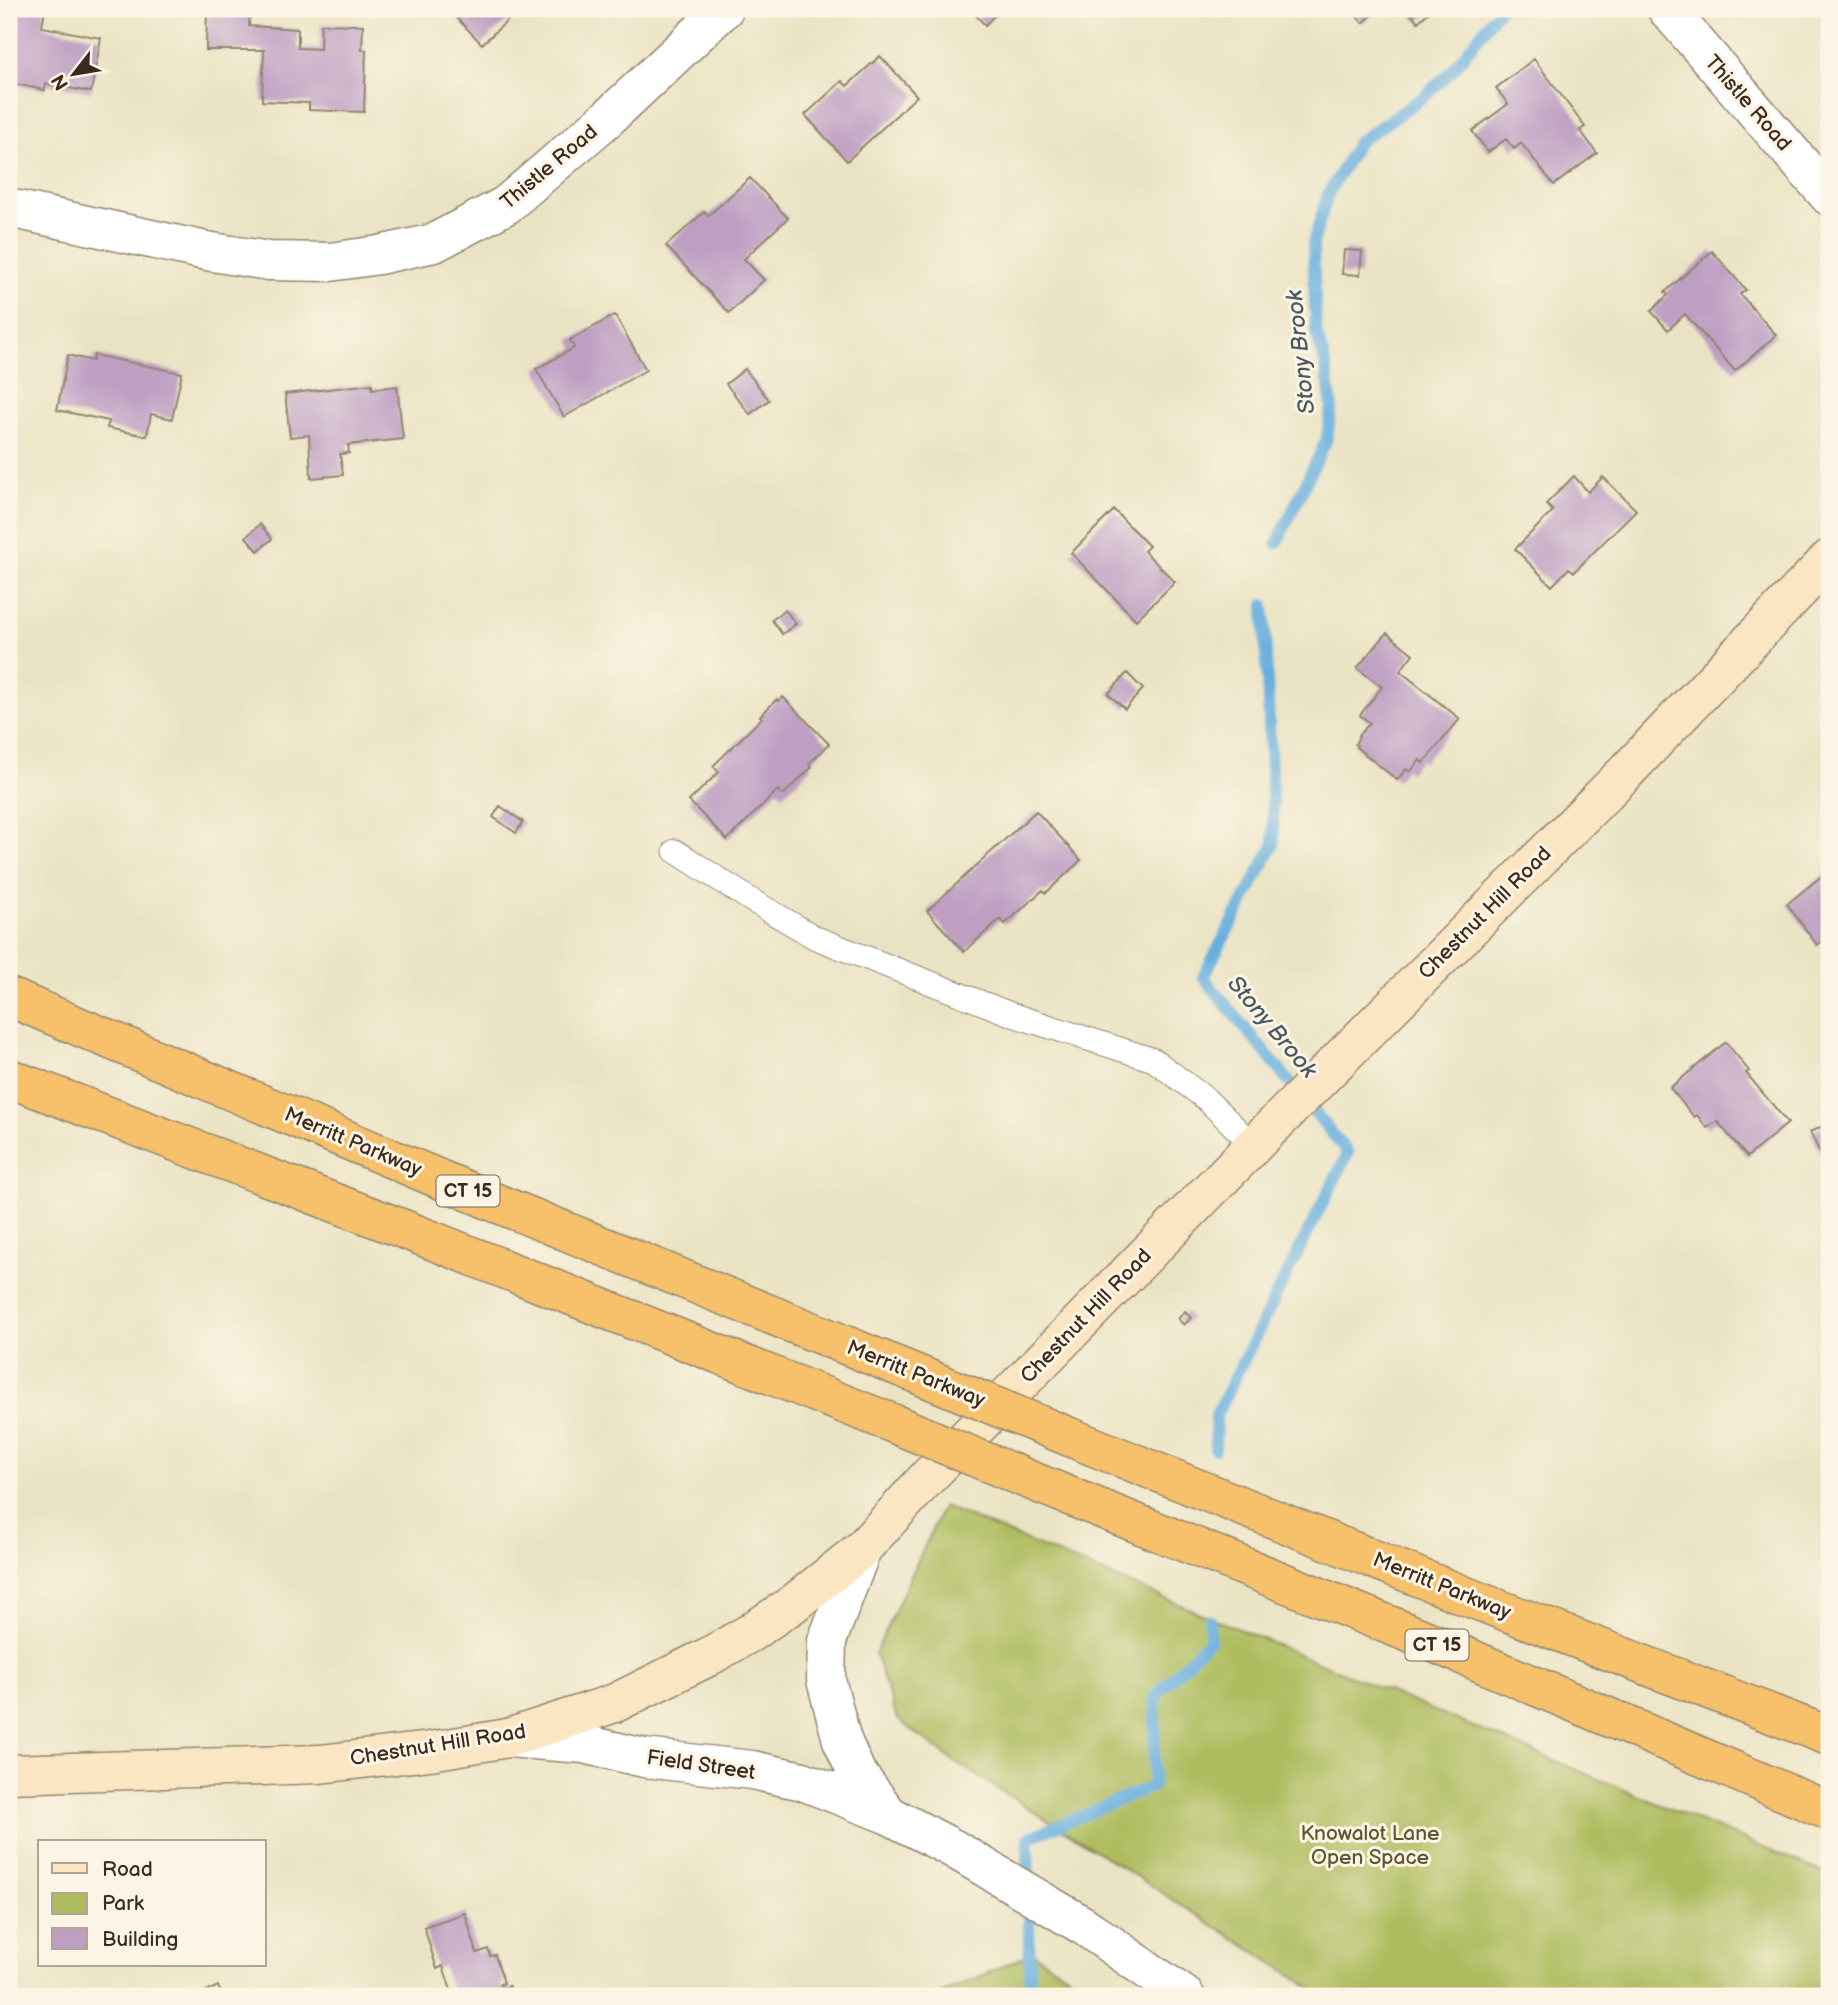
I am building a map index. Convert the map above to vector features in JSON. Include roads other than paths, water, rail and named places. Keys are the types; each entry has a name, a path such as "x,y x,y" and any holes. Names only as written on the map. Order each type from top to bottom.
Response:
{"highway":[{"name":"Merritt Parkway","path":"9,997 489,1200 1077,1440 1455,1592 1829,1736"},
{"name":"CT 15","path":"9,1078 480,1259 892,1423 1422,1638 1829,1811"}],"main road":[{"name":"Chestnut Hill Road","path":"9,1774 320,1763 417,1753 508,1738 615,1703 750,1633 793,1604 862,1549 935,1470 1625,773 1829,559"}],"street":[{"name":"Thistle Road","path":"9,208 206,251 269,261 330,262 434,243 506,205 610,116 724,9"},
{"name":"Thistle Road","path":"1667,9 1829,196"},
{"name":"Field Street","path":"862,1549 827,1641 826,1680 842,1740 856,1772 889,1815"},
{"name":"Field Street","path":"508,1738 584,1744 644,1758 752,1770 803,1781 889,1815 992,1871 1121,1950 1185,1996"}],"lane":[{"path":"675,851 751,900 816,937 1013,1015 1154,1060 1206,1099 1257,1143"}],"waterway":[{"name":"Stony Brook","path":"1277,543 1326,441 1332,407 1326,366 1316,331 1313,243 1328,194 1358,142 1421,99 1452,71 1500,9"},
{"name":"Stony Brook","path":"1215,1449 1216,1415 1348,1153 1203,977 1274,844 1264,605"},
{"name":"Stony Brook","path":"1030,1996 1028,1838 1153,1786 1156,1695 1210,1639 1209,1620"}],"park label":[{"name":"Knowalot Lane Open Space","path":"1370,1845"}]}
